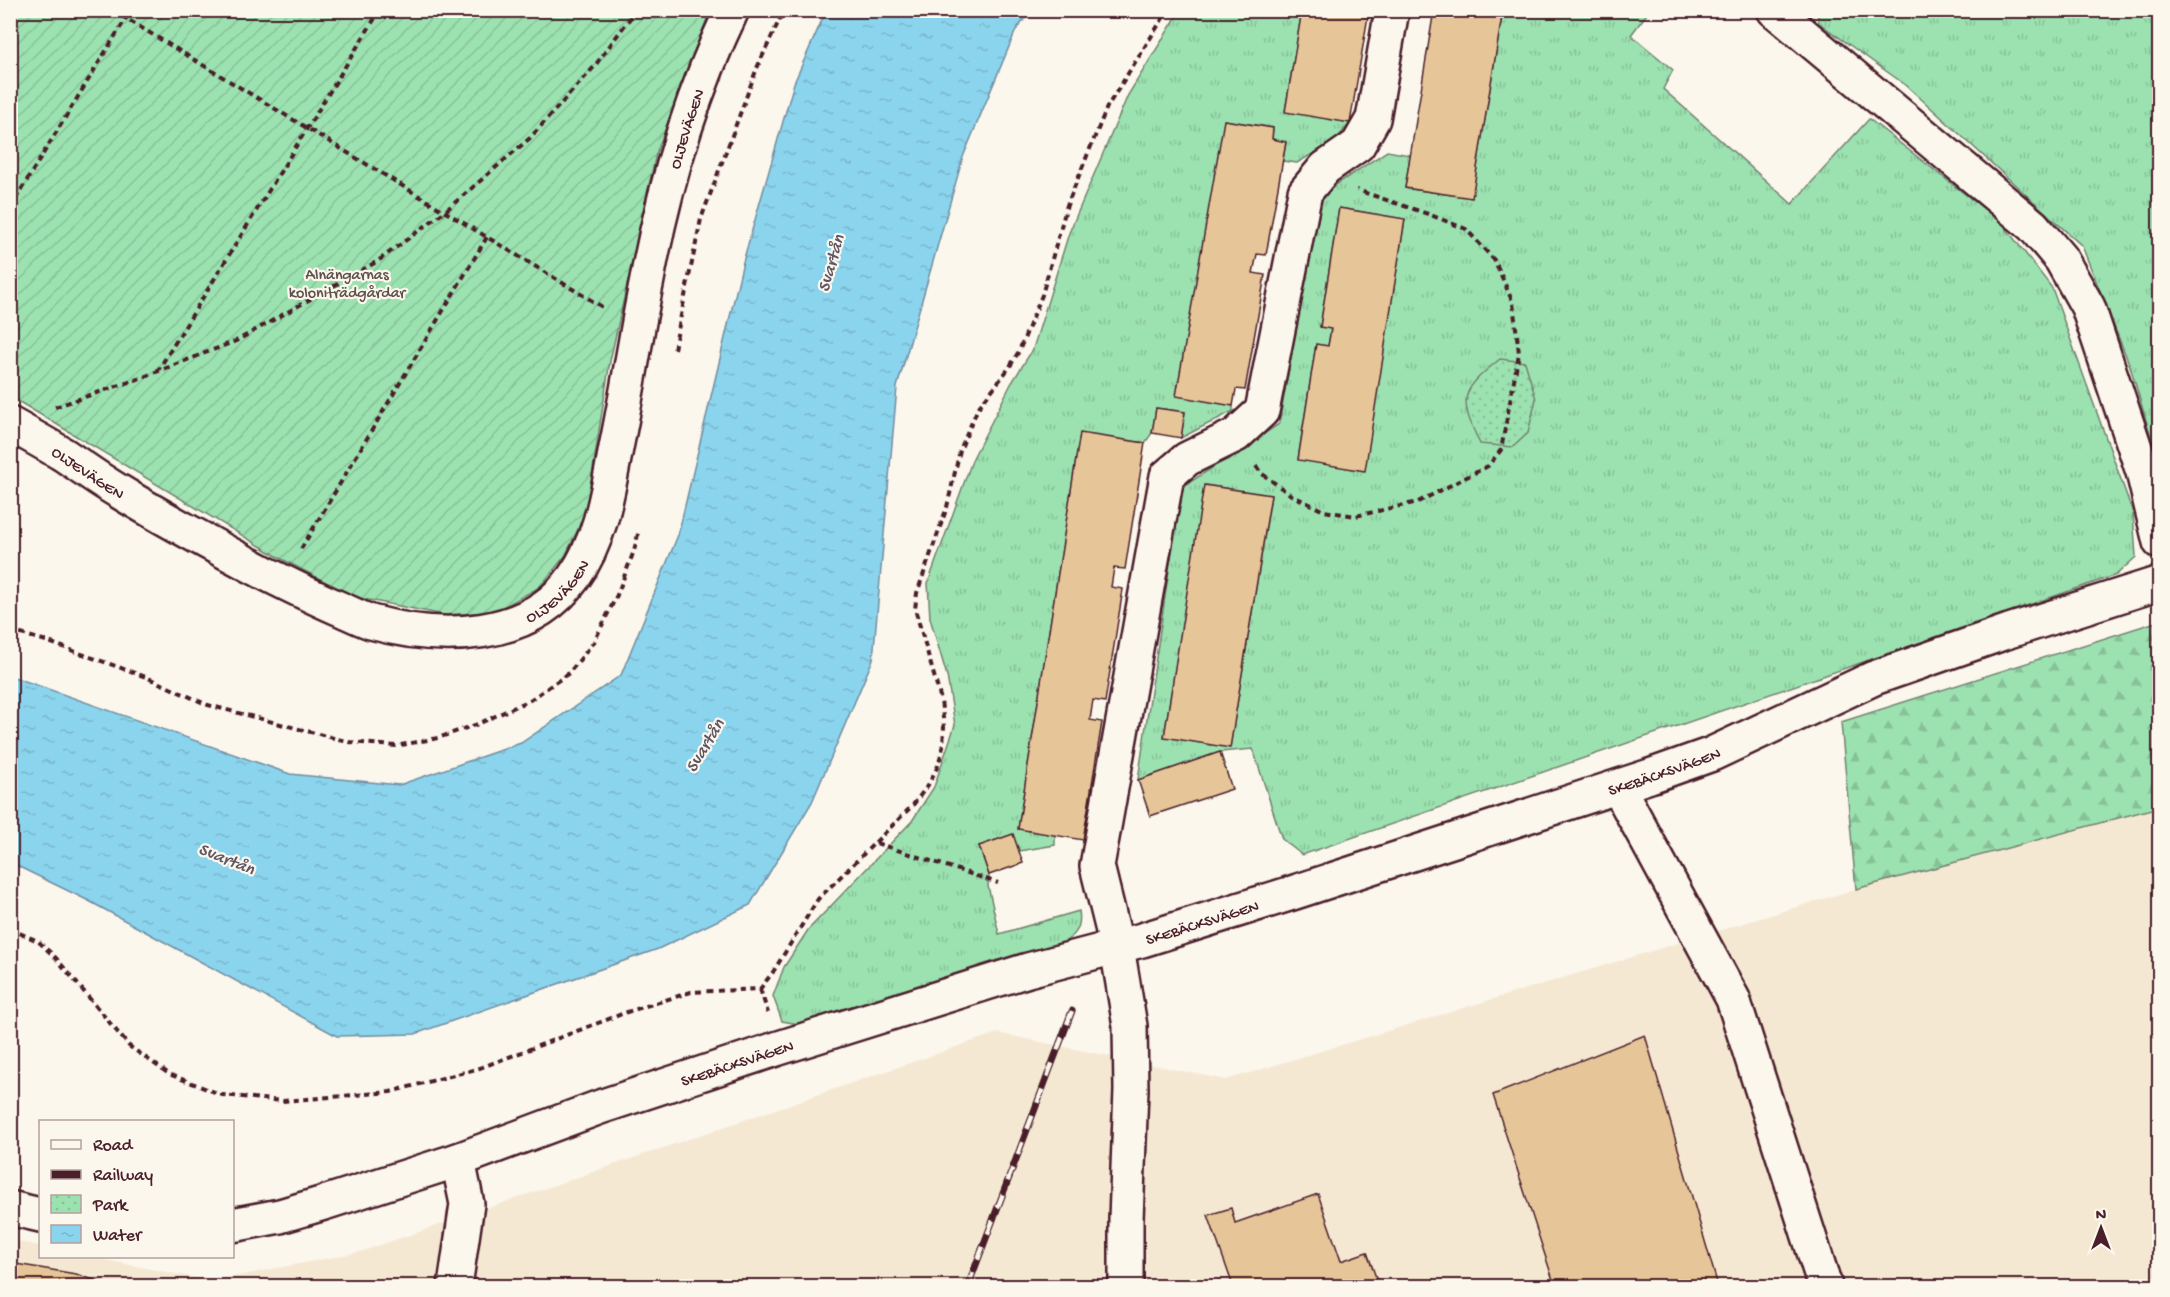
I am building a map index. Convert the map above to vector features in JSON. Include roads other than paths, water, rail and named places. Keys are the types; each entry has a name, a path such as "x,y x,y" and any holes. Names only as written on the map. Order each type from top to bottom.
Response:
{"street":[{"name":"OLJEVÄGEN","path":"10,423 118,491 232,555 308,595 370,622 421,632 463,633 507,626 546,606 573,578 592,546 606,500 657,232 684,128 711,54 732,10"},
{"path":"1126,1287 1130,1026 1117,947 1096,866 1167,476 1187,459 1236,435 1262,411 1305,192 1322,172 1358,145 1373,119 1392,10"},
{"path":"1774,10 2033,226 2061,259 2088,307 2143,472 2160,542"},
{"name":"SKEBÄCKSVÄGEN","path":"234,1225 280,1216 458,1160 600,1107 768,1052 1028,970 1117,947 1292,893 1618,787 1712,754 1874,678 2009,631 2160,583"},
{"path":"1618,787 1733,999 1825,1287"},
{"path":"455,1287 467,1204 458,1160"},
{"path":"10,1208 39,1215"}],"water":[{"name":"Svartån","path":"826,11 1031,11 1016,30 963,157 897,387 873,659 812,802 750,905 658,949 415,1034 337,1036 89,901 11,863 11,676 290,774 399,785 521,743 621,675 678,535 743,262 794,83"}],"railway":[{"path":"968,1286 1072,1011"}],"park label":[{"name":"Alnängarnas koloniträdgårdar","path":"347,282"}]}
